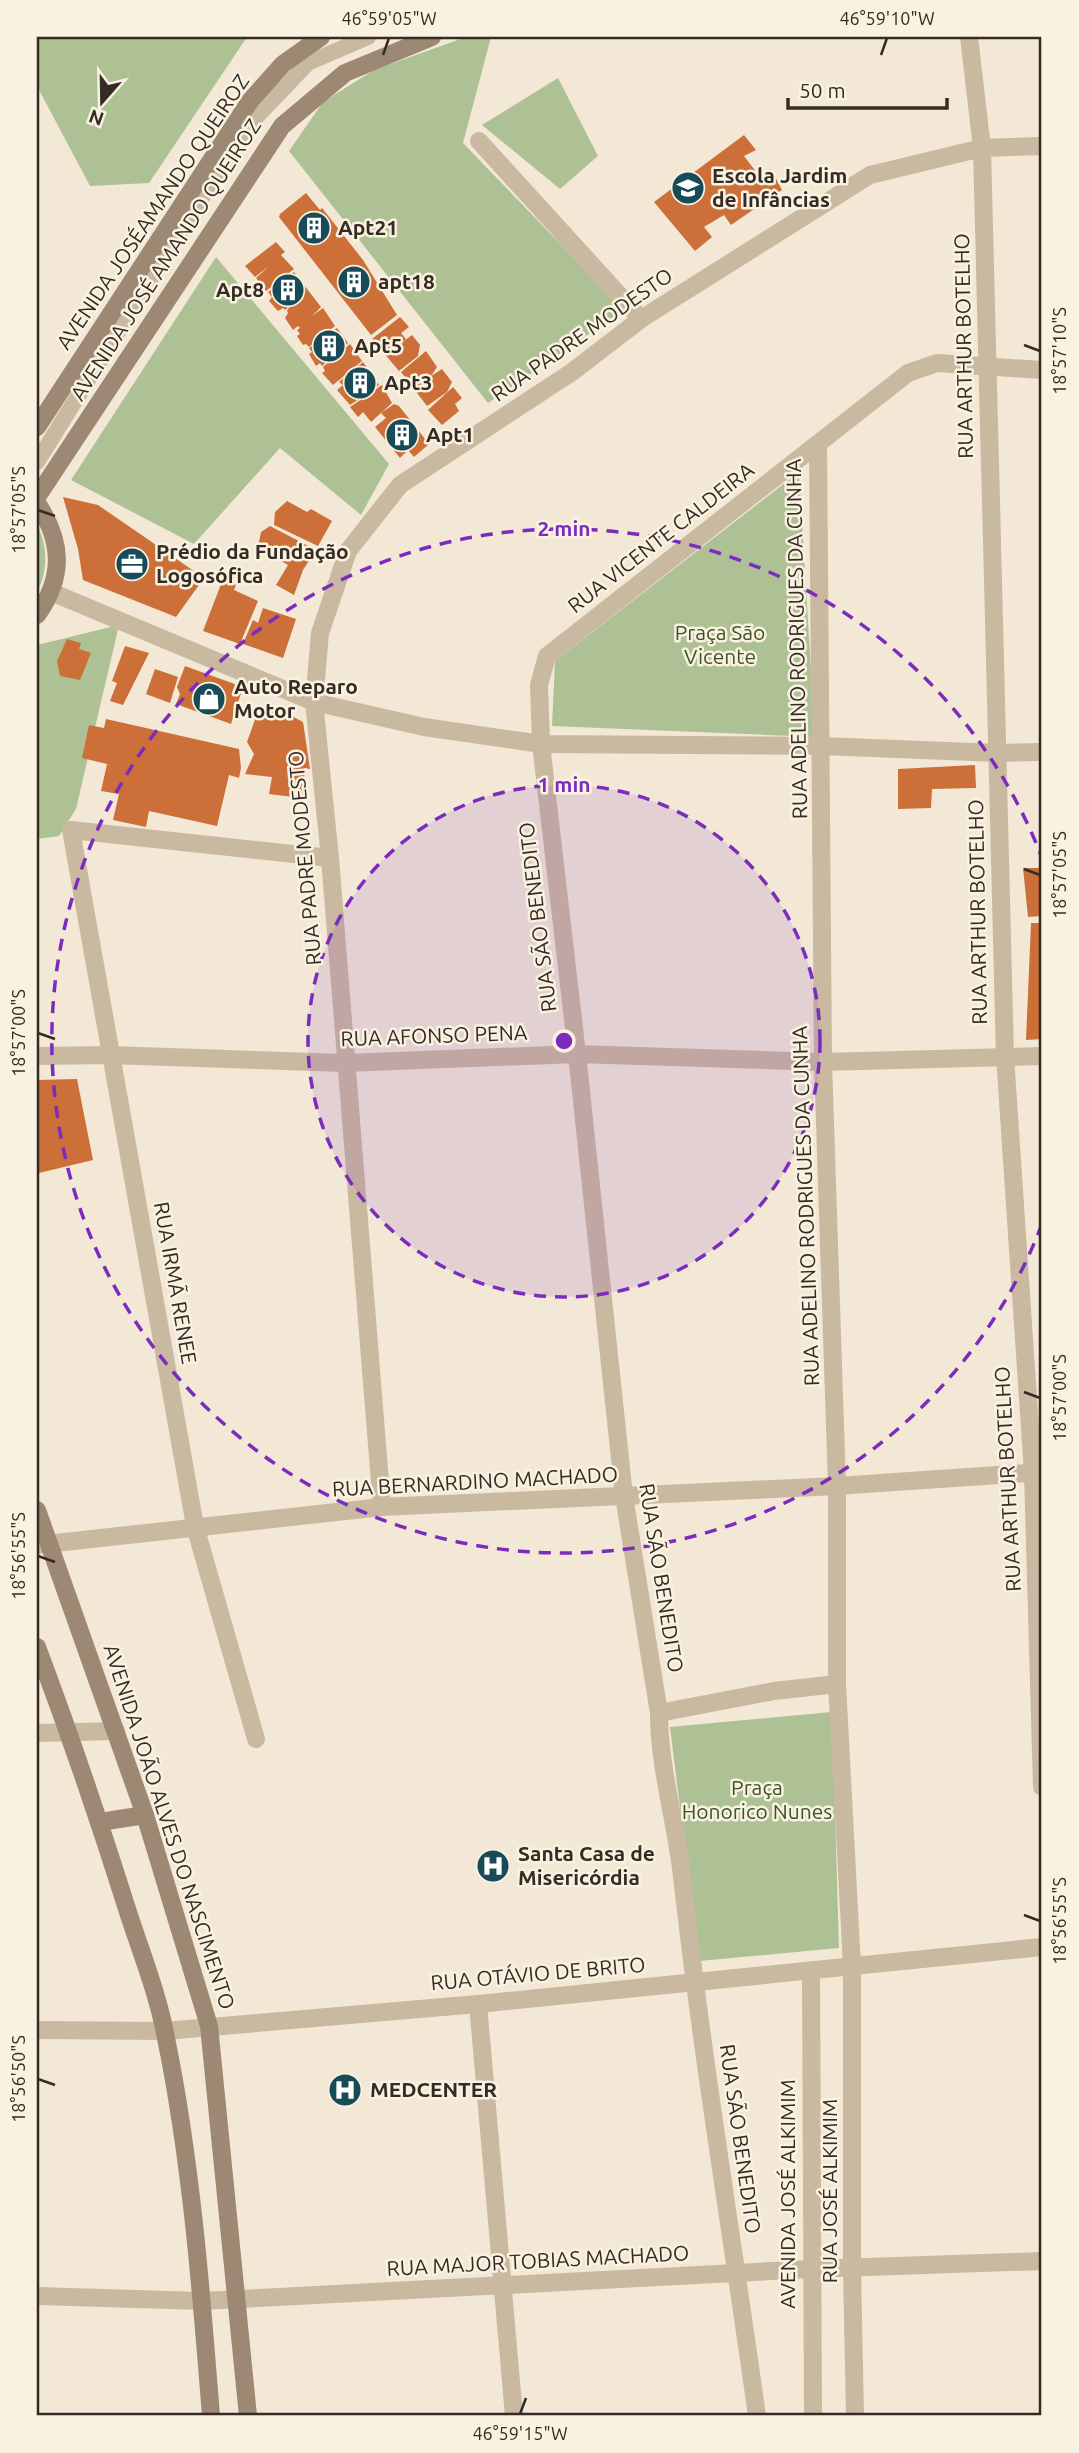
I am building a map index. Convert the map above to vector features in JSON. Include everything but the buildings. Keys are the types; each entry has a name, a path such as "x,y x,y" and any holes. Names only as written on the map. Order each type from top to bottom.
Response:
{"main road":[{"name":"AVENIDA JOSÉAMANDO QUEIROZ","path":"37,427 250,102 283,64 321,37"},
{"name":"AVENIDA JOSÉ AMANDO QUEIROZ","path":"37,497 282,126 345,73 432,37"},
{"path":"37,503 48,521 56,544 57,568 51,592 37,615"},
{"name":"AVENIDA JOÃO ALVES DO NASCIMENTO","path":"37,1510 43,1543 116,1731 145,1815 209,2026 248,2416"},
{"path":"37,1647 100,1822 165,2031 187,2164 211,2416"},
{"path":"100,1822 145,1815"}],"street":[{"path":"37,461 244,130 308,63 368,37"},
{"name":"RUA ARTHUR BOTELHO","path":"969,37 982,148 1005,1056 1038,1472 1042,1787"},
{"path":"479,141 641,319"},
{"name":"RUA PADRE MODESTO","path":"382,1507 330,858 314,702 320,633 348,551 400,485 572,373 641,319 870,175 982,148 1042,146"},
{"name":"RUA VICENTE CALDEIRA","path":"541,744 539,685 547,656 908,373 937,363 1042,370"},
{"name":"RUA ADELINO RODRIGUES DA CUNHA","path":"818,444 823,1062 837,1486 837,1684 852,1966"},
{"path":"51,592 314,702 424,727 541,744 822,746 997,753 1042,752"},
{"name":"RUA SÃO BENEDITO","path":"541,744 624,1496 680,1857 694,1982 757,2416"},
{"name":"RUA IRMÃ RENEE","path":"256,1739 195,1526 71,830 330,858"},
{"name":"RUA AFONSO PENA","path":"37,1056 110,1055 345,1062 577,1054 823,1062 1042,1056"},
{"name":"RUA BERNARDINO MACHADO","path":"43,1543 382,1507 837,1486 1038,1472"},
{"path":"659,1713 774,1691 837,1684"},
{"path":"37,1733 116,1731"},
{"name":"RUA OTÁVIO DE BRITO","path":"37,2030 165,2031 478,2004 1042,1947"},
{"name":"RUA JOSÉ ALKIMIM","path":"852,1966 855,2416"},
{"name":"AVENIDA JOSÉ ALKIMIM","path":"811,1971 813,2416"},
{"path":"478,2004 514,2416"},
{"name":"RUA MAJOR TOBIAS MACHADO","path":"37,2296 202,2301 811,2269 1042,2261"}],"green space":[{"path":"37,37 247,37 149,183 90,186 37,86"},
{"path":"466,37 491,37 463,143 624,310 488,403 289,151 323,102 374,70"},
{"path":"558,78 598,156 560,189 482,125"},
{"path":"216,257 389,464 361,515 280,448 194,544 71,480"},
{"name":"Praça São Vicente","path":"799,472 815,737 552,726 555,661"},
{"path":"37,525 45,558 43,576 37,592"},
{"path":"119,625 76,809 59,836 37,839 37,645"},
{"name":"Praça Honorico Nunes","path":"832,1712 839,1948 699,1961 670,1727"}],"place":[{"name":"Escola Jardim de Infâncias","path":"688,188"},
{"name":"Apt21","path":"314,228"},
{"name":"apt18","path":"354,282"},
{"name":"Apt8","path":"288,290"},
{"name":"Apt5","path":"329,346"},
{"name":"Apt3","path":"360,383"},
{"name":"Apt1","path":"402,435"},
{"name":"Prédio da Fundação Logosófica","path":"132,564"},
{"name":"Auto Reparo Motor","path":"209,699"},
{"name":"Santa Casa de Misericórdia","path":"493,1866"},
{"name":"MEDCENTER","path":"345,2090"}]}
